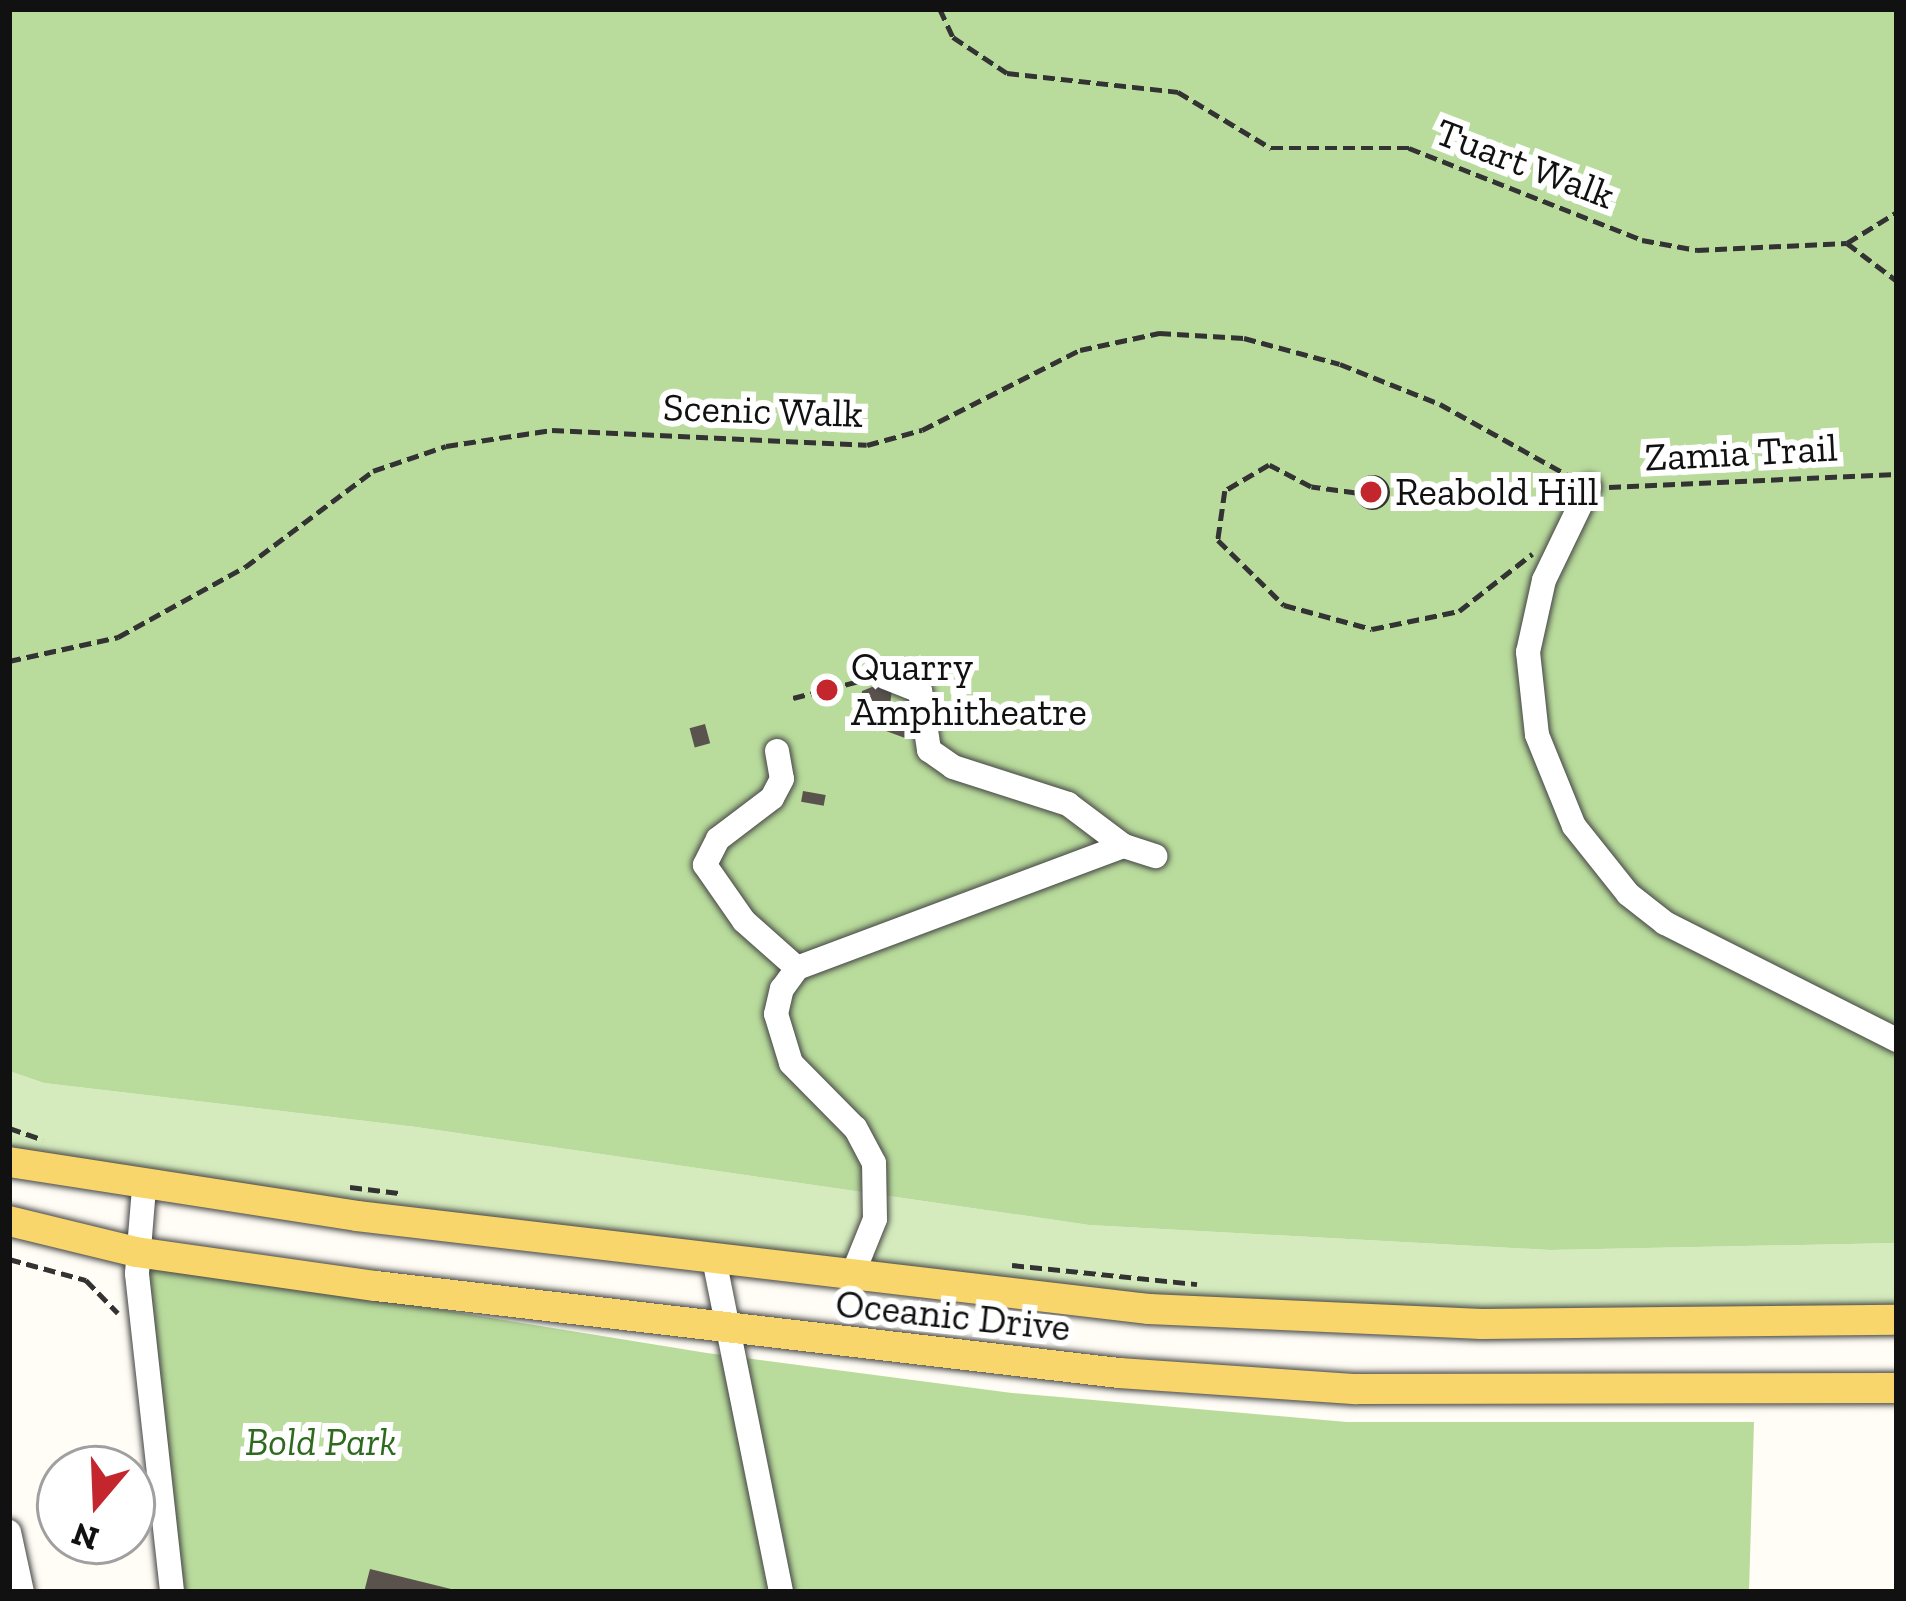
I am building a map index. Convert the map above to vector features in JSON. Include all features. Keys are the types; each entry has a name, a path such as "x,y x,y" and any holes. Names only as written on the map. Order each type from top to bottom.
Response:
{"main road":[{"name":"Oceanic Drive","path":"9,1162 145,1188 1149,1309 1344,1320 1897,1321"},
{"name":"Oceanic Drive","path":"9,1221 136,1252 728,1330 1119,1373 1356,1389 1897,1388"}],"street":[{"path":"1589,487 1532,614 1528,652 1537,735 1574,826 1628,894 1665,923 1897,1040"},
{"path":"885,677 920,691 929,750 952,767 1068,804 1124,846 1155,856"},
{"path":"777,751 782,779 772,798 718,839 705,866 744,921 797,968"},
{"path":"852,1276 875,1219 874,1163 779,1039 782,989 797,968 1124,846"},
{"path":"145,1188 136,1252 172,1592"},
{"path":"714,1259 781,1592"},
{"path":"9,1532 22,1592"}],"path":[{"name":"Tuart Walk","path":"940,9 953,37 1007,73 1178,92 1271,148 1409,148 1642,240 1697,250 1847,243"},
{"path":"1897,212 1847,243 1897,281"},
{"name":"Scenic Walk","path":"9,661 118,637 245,567 373,471 446,446 552,430 867,445 922,430 1080,350 1159,333 1244,338 1382,379 1589,487"},
{"path":"1356,493 1367,479 1393,484 1378,508 1366,508 1356,493 1311,488 1269,466 1226,491 1217,540 1284,605 1372,629 1459,610 1536,552 1550,530 1572,525"},
{"name":"Zamia Trail","path":"1589,487 1897,474"},
{"path":"793,698 885,677"},
{"path":"9,1128 64,1145"},
{"path":"334,1185 403,1194"},
{"path":"9,1259 86,1280 124,1321"},
{"path":"1003,1264 1208,1285"}],"green space":[{"path":"9,9 1897,9 1897,1243 1550,1250 1089,1225 416,1127 44,1083 9,1071"},
{"path":"9,1071 44,1083 416,1127 1089,1225 1550,1250 1897,1243 1897,1310 1343,1309 1149,1297 358,1204 9,1149"},
{"name":"Bold Park","path":"141,1261 707,1353 1012,1393 1347,1422 1754,1422 1749,1592 183,1592"}],"building":[{"path":"872,687 892,690 890,704 910,708 905,738 859,721 862,691"},
{"path":"705,724 710,743 695,747 690,728"},
{"path":"803,791 826,795 824,806 801,802"},
{"path":"370,1569 455,1590 455,1592 364,1592"}],"place":[{"name":"Reabold Hill","path":"1371,492"},
{"name":"Quarry Amphitheatre","path":"827,690"}]}
